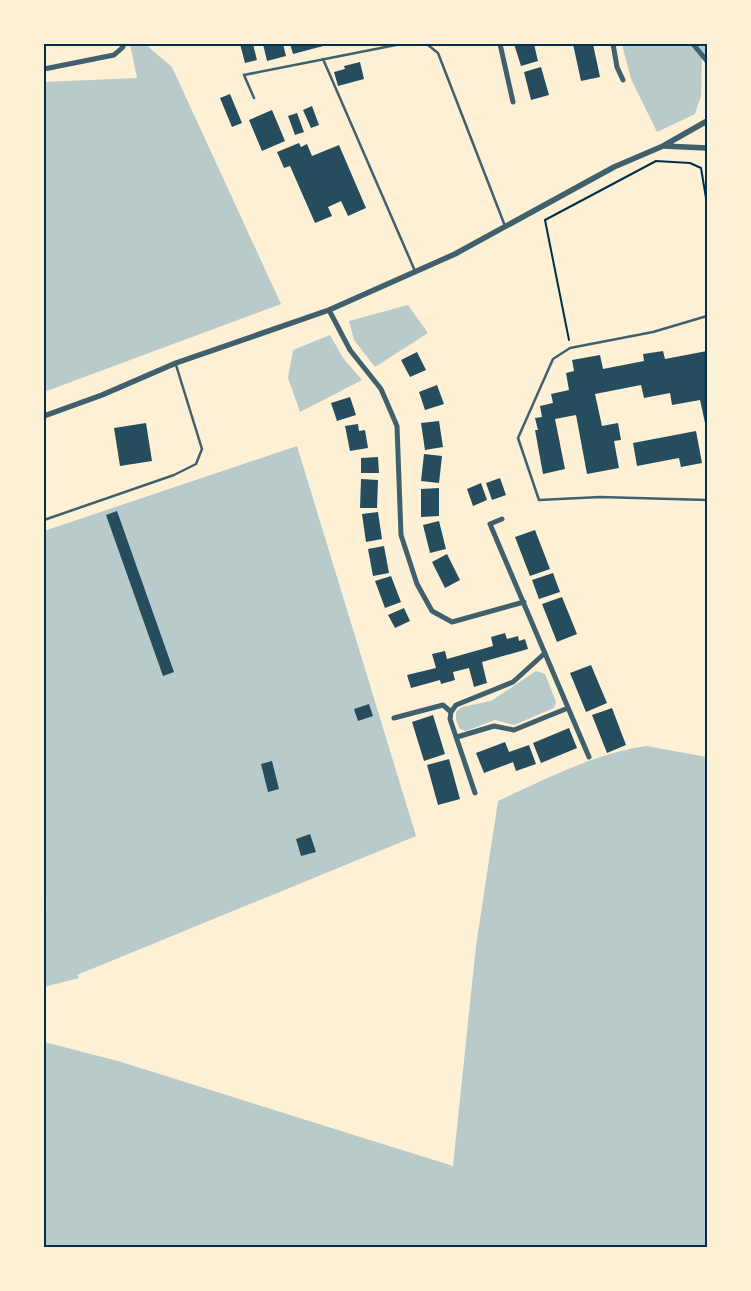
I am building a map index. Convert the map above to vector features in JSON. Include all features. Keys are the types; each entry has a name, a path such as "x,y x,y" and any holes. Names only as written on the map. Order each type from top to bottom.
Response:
{"street":[{"path":"44,69 114,55 123,47 122,44"},
{"path":"500,44 513,102"},
{"path":"613,44 616,67 623,80"},
{"path":"693,44 707,61"},
{"path":"44,416 102,395 176,363 328,310 415,272 455,254 614,167 663,146 707,121"},
{"path":"663,146 707,148"},
{"path":"328,310 350,350 380,389 397,426 401,535 416,584 432,611 452,622 524,602"},
{"path":"502,519 490,524 589,757"},
{"path":"475,793 450,719 451,712 456,705 513,682 545,654"},
{"path":"394,718 444,705 451,712"},
{"path":"457,737 494,726 514,730 568,708"}],"lane":[{"path":"254,98 244,75 401,44"},
{"path":"423,44 428,45 438,53 505,226"},
{"path":"323,59 415,272"},
{"path":"707,316 653,332 570,348 553,359 518,438 539,500 600,497 707,500"},
{"path":"44,520 174,476 196,464 202,449 176,363"}],"path":[{"path":"570,348 545,220 656,161 690,162 702,168 707,204"}],"shaded area":[{"path":"130,44 145,44 172,67 281,304 44,392 44,82 137,78"},
{"path":"622,44 707,44 707,58 702,54 701,96 695,114 657,132 631,79"},
{"path":"408,305 428,333 375,367 354,340 349,321"},
{"path":"330,335 343,358 362,380 300,412 288,378 293,350"},
{"path":"297,446 416,836 77,975 79,978 44,987 44,899 48,907 44,897 44,531"},
{"path":"536,671 545,674 556,702 554,708 514,725 495,720 466,731 460,729 456,720 456,712 462,707 491,701"},
{"path":"646,746 707,757 707,1247 44,1247 44,1042 118,1061 453,1166 476,946 498,801 589,761"}],"building":[{"path":"240,44 253,44 257,60 245,63"},
{"path":"263,44 283,44 286,56 267,61"},
{"path":"290,44 331,44 293,54"},
{"path":"514,44 534,44 538,61 521,66"},
{"path":"573,44 593,44 600,77 581,81"},
{"path":"360,62 364,79 338,86 334,72 345,69 344,66"},
{"path":"541,67 549,95 531,100 524,72"},
{"path":"230,94 242,123 232,127 220,98"},
{"path":"312,106 319,125 311,128 303,110"},
{"path":"272,110 285,141 262,151 249,120"},
{"path":"297,113 304,132 295,135 288,116"},
{"path":"299,143 301,147 307,144 312,156 339,145 366,208 348,216 341,201 328,207 332,216 315,223 290,166 284,168 277,152"},
{"path":"663,351 665,359 707,351 707,432 700,400 672,405 670,393 644,398 641,385 595,394 602,426 618,423 621,440 614,441 619,468 587,474 576,415 555,419 565,469 543,474 535,430 538,430 535,418 542,417 540,406 553,403 551,394 569,390 566,373 574,371 572,360 600,355 603,369 644,361 643,354"},
{"path":"417,352 426,370 410,377 401,360"},
{"path":"437,385 444,404 425,410 419,392"},
{"path":"350,397 356,415 337,421 331,403"},
{"path":"439,421 443,447 425,450 421,423"},
{"path":"146,423 152,461 120,466 114,428"},
{"path":"358,424 359,431 365,430 368,448 350,451 345,426"},
{"path":"696,431 702,463 681,467 679,458 637,466 633,443"},
{"path":"424,454 442,456 439,483 421,481"},
{"path":"378,457 379,473 361,473 361,458"},
{"path":"500,478 506,495 492,500 486,483"},
{"path":"361,479 378,480 377,508 360,508"},
{"path":"481,483 487,500 473,506 467,489"},
{"path":"439,488 439,516 421,517 421,489"},
{"path":"117,511 174,672 163,676 106,515"},
{"path":"378,512 382,539 366,542 362,514"},
{"path":"439,521 446,549 430,553 423,525"},
{"path":"535,530 550,569 530,576 515,537"},
{"path":"384,546 389,573 373,576 368,549"},
{"path":"447,554 460,580 445,588 432,562"},
{"path":"553,573 560,592 539,599 532,580"},
{"path":"391,576 401,602 385,608 375,581"},
{"path":"562,597 577,634 557,642 542,604"},
{"path":"404,608 410,621 395,628 388,615"},
{"path":"505,633 507,639 518,636 519,641 525,639 528,649 482,662 487,683 474,687 469,668 453,672 455,680 441,684 440,680 411,688 407,675 436,668 432,654 445,651 447,659 493,646 491,637"},
{"path":"591,665 607,703 586,712 570,673"},
{"path":"369,704 373,716 358,721 354,709"},
{"path":"612,708 626,745 607,753 592,715"},
{"path":"433,715 445,754 424,761 412,722"},
{"path":"569,728 577,748 541,763 533,743"},
{"path":"505,742 509,752 529,745 536,764 516,771 513,762 484,773 476,753"},
{"path":"449,759 460,799 438,805 427,765"},
{"path":"272,761 279,789 268,792 261,764"},
{"path":"310,834 316,852 301,856 296,839"}]}
